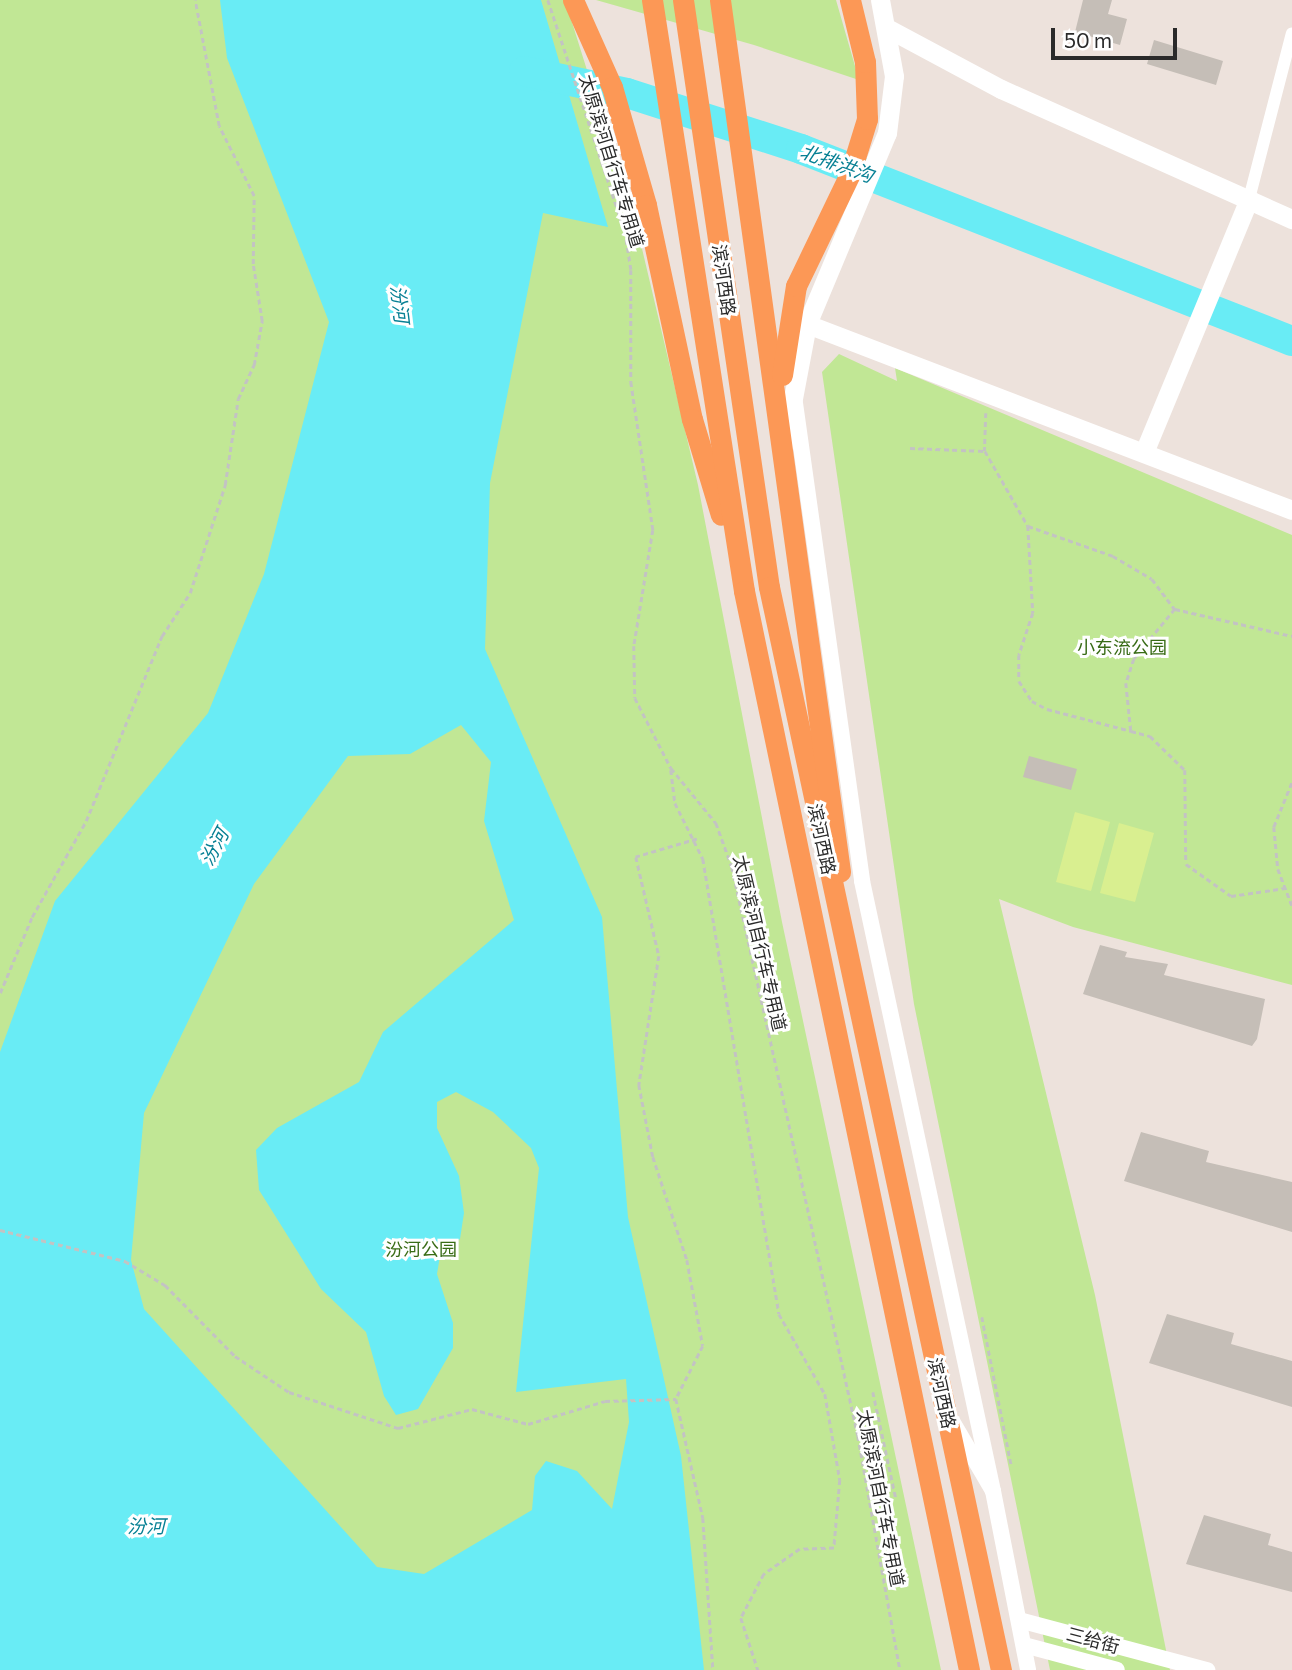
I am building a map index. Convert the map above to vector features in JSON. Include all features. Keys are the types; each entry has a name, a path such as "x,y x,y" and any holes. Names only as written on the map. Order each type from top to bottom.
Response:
{"highway":[{"path":"573,0 612,86 657,254 692,419 744,591"},
{"name":"滨河西路","path":"652,0 744,591 969,1670"},
{"path":"782,458 781,357 796,286 850,174 867,119 865,62 850,0"},
{"name":"滨河西路","path":"683,3 769,587 1001,1670"},
{"path":"721,6 782,458 836,803 846,951"}],"main road":[{"path":"782,458 807,324 867,190 894,91 887,28 880,0"},
{"path":"887,28 1001,89 1292,219"},
{"path":"1144,450 1161,415 1249,199"},
{"path":"807,324 1144,450 1292,510"}],"street":[{"path":"1249,199 1292,33"},
{"path":"1278,87 1292,91"},
{"path":"793,391 862,881 993,1492 1028,1670"},
{"path":"836,803 862,881"},
{"path":"946,1409 993,1492"},
{"name":"三给街","path":"1019,1620 1207,1670"},
{"name":"三给街","path":"1024,1645 1117,1670"}],"path":[{"path":"0,993 32,917 86,821 162,636 190,593 225,485 238,399 254,365 262,321 253,264 254,197 219,126 195,0"},
{"name":"太原滨河自行车专用道","path":"548,0 625,231 631,382 653,530 634,646 635,698 671,768 716,823 732,867 858,1436 900,1670"},
{"path":"986,406 985,451 1028,526 1033,612 1019,654 1019,681 1032,701 1047,709 1150,736 1185,770 1186,864 1231,896 1285,887"},
{"path":"911,448 985,451"},
{"path":"1028,526 1113,556 1152,579 1175,609 1292,635"},
{"path":"1131,731 1126,683 1134,659 1175,609"},
{"path":"671,768 675,803 696,839 779,1314 825,1394 840,1480 834,1548 800,1549 764,1574 741,1618 758,1670"},
{"path":"1292,783 1274,827 1285,887 1292,905"},
{"path":"696,839 636,857 659,956 639,1085 653,1157 687,1260 703,1346 676,1399 703,1518 713,1670"},
{"path":"0,1230 125,1261 165,1285 235,1356 289,1392 398,1428 472,1409 528,1424 605,1401 676,1399"},
{"path":"982,1317 1011,1464"},
{"path":"873,1392 896,1498"}],"green space":[{"name":"汾河公园","path":"0,0 565,0 639,236 698,485 782,922 941,1670 0,1670"},
{"path":"596,0 836,0 859,80 754,45"},
{"name":"小东流公园","path":"839,354 897,381 895,368 1292,535 1292,985 1073,927 999,899 1095,1295 1170,1670 1050,1670 914,1004 822,372"},
{"path":"1075,812 1110,822 1091,891 1056,882"},
{"path":"1119,823 1154,833 1135,902 1100,893"}],"water":[{"name":"汾河","path":"220,0 541,0 608,227 543,213 490,483 485,649 602,917 628,1217 681,1456 704,1670 0,1670 0,1052 55,901 208,713 264,574 329,322 227,58","holes":["461,725 491,762 484,821 514,920 383,1032 359,1082 277,1128 256,1150 259,1190 321,1289 366,1332 384,1396 396,1415 418,1409 453,1348 453,1323 437,1274 441,1250 460,1239 464,1213 459,1176 437,1128 437,1102 456,1092 493,1112 531,1148 539,1168 516,1392 626,1379 629,1422 612,1509 577,1471 546,1461 535,1476 532,1510 424,1574 377,1567 144,1309 131,1260 144,1113 254,884 348,756 410,754"]}],"building":[{"path":"1083,0 1112,0 1108,14 1127,19 1120,45 1075,32"},
{"path":"1154,40 1223,61 1216,85 1147,64"},
{"path":"1029,756 1077,769 1071,790 1023,777"},
{"path":"1100,945 1127,952 1125,957 1168,964 1164,975 1265,999 1257,1039 1252,1046 1083,994"},
{"path":"1141,1132 1209,1151 1206,1162 1292,1182 1292,1232 1124,1181"},
{"path":"1167,1314 1234,1333 1231,1344 1292,1361 1292,1407 1149,1363"},
{"path":"1204,1515 1271,1534 1268,1545 1292,1552 1292,1592 1186,1564"}],"waterway":[{"name":"北排洪沟","path":"524,71 627,93 801,149 1292,341"}]}
